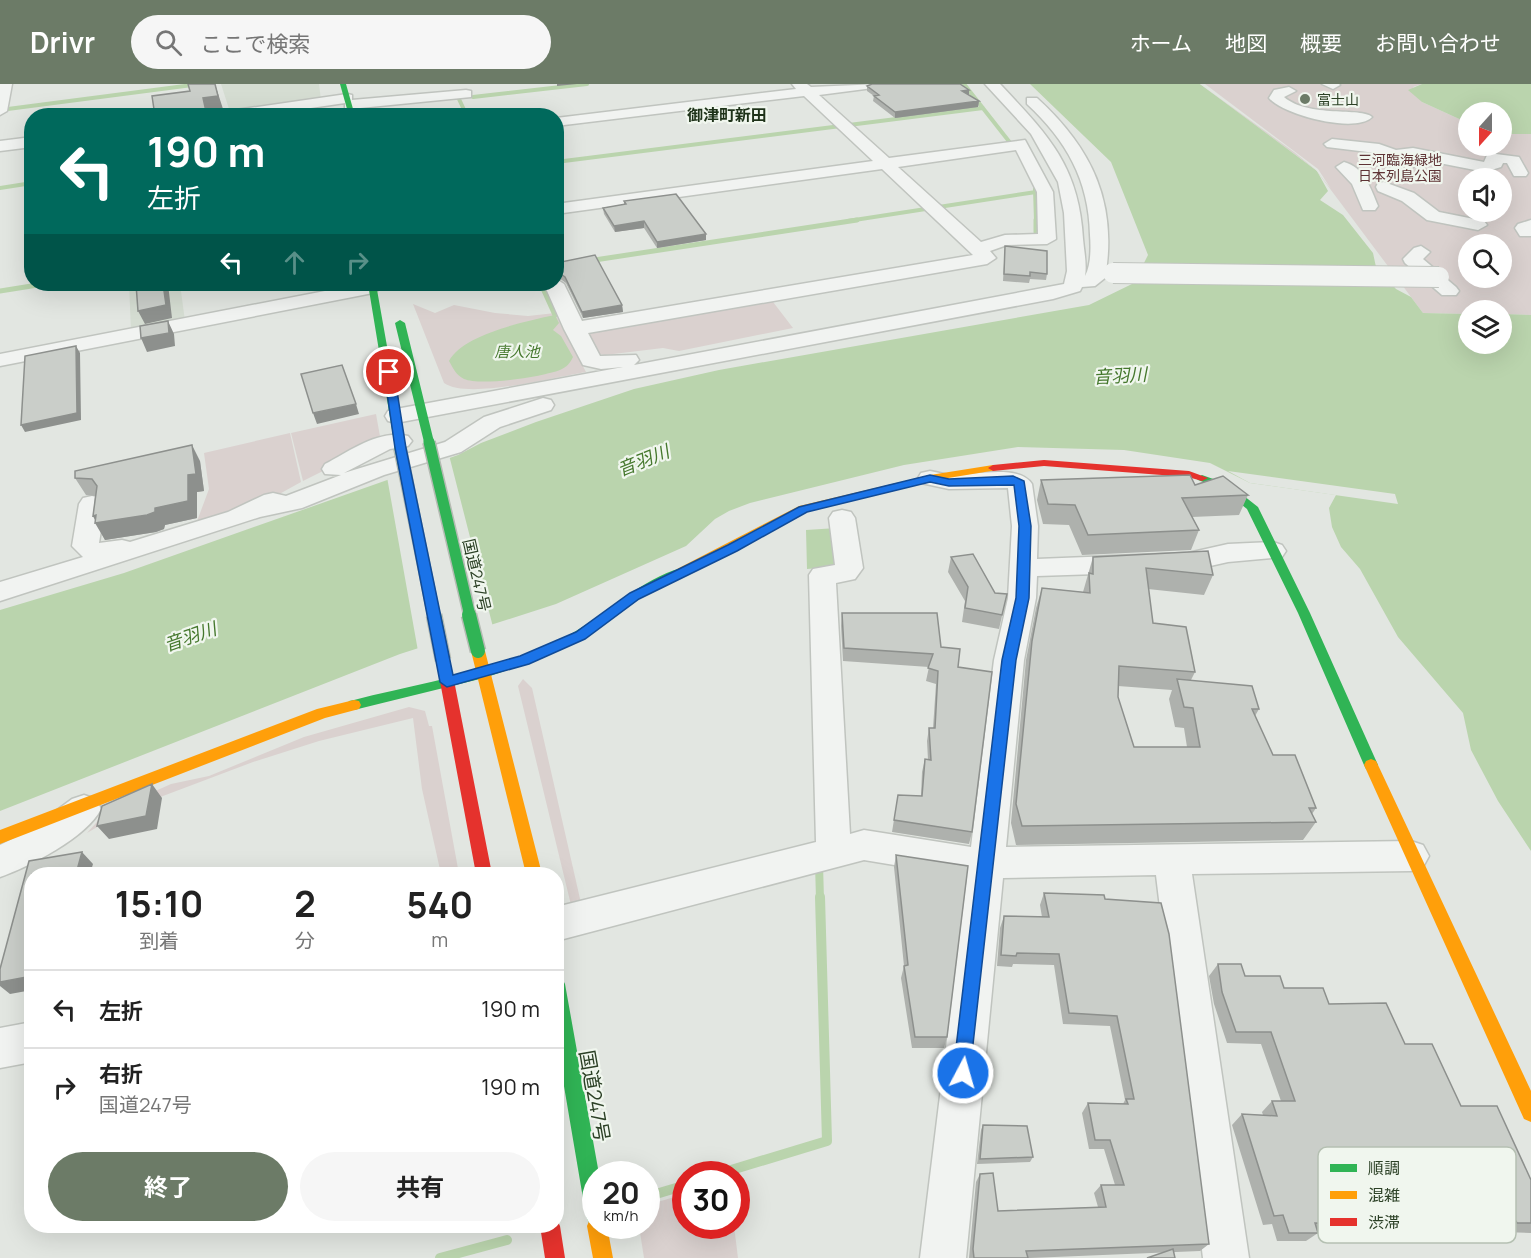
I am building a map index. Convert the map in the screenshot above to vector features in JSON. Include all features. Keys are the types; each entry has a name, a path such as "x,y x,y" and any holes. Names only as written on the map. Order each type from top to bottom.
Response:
{"main road":[{"path":"331,84 345,100"},
{"path":"374,291 399,435 483,867"},
{"name":"国道247号","path":"396,306 532,867"},
{"path":"0,837 322,713 484,673 524,660 580,635 634,596 733,548 803,509 930,478 1007,466 1044,463 1189,474 1226,487 1252,507 1304,613 1411,856 1531,1112"},
{"name":"国道247号","path":"564,1030 587,1161"},
{"path":"551,1233 555,1258"},
{"path":"599,1239 603,1258"}],"street":[{"path":"0,111 6,84"},
{"path":"415,84 419,99"},
{"path":"564,121 803,88 873,84"},
{"path":"574,329 987,258 803,88"},
{"path":"986,88 998,112"},
{"path":"256,510 399,435 423,411 1053,294 1073,287 1076,281 1073,213 1066,182 1037,132 986,88"},
{"path":"1289,91 1277,94 1277,100 1309,113 1365,117"},
{"path":"1024,92 1067,136 1088,173 1105,272"},
{"path":"284,108 345,100 419,99 468,94"},
{"path":"1299,126 1310,124 1309,113"},
{"path":"978,249 1005,240 1047,239 1045,192 1022,145 1010,129"},
{"path":"0,146 24,143"},
{"path":"1332,144 1390,149 1485,167 1495,164 1494,156 1504,157 1513,160 1520,173"},
{"path":"564,209 1022,145"},
{"path":"1390,149 1427,165"},
{"path":"1344,167 1360,182 1371,207"},
{"path":"1076,281 1088,282 1105,272 1444,284 1430,244 1426,213 1402,193 1384,187"},
{"path":"1418,279 1405,263 1430,244 1478,225"},
{"path":"0,360 343,291"},
{"path":"557,291 588,356 596,362 658,357 681,363"},
{"path":"2,591 256,510 294,502 375,470 453,447 492,422 513,414 681,363"},
{"path":"930,478 949,482 1013,480 1020,484 1025,526 1022,598 1009,660 943,1258"},
{"path":"92,504 85,546 90,551 100,552 148,545"},
{"path":"824,854 823,575 845,573 849,568 842,518"},
{"path":"1023,566 1042,568 1188,561 1228,553 1273,550"},
{"path":"0,862 42,840 91,803"},
{"path":"564,922 864,845 985,865 1006,862 1411,856"},
{"path":"1172,859 1226,1258"},
{"path":"0,1048 24,1044"}],"shaded area":[{"path":"221,84 319,84 321,100 260,108 229,108"},
{"path":"129,291 181,291 185,321 131,331"}],"green space":[{"name":"三河臨海緑地 日本列島公園","path":"1200,84 1422,84 1413,87 1422,102 1458,118 1458,156 1512,156 1512,134 1531,134 1531,315 1512,314 1512,300 1458,300 1458,314 1423,313 1316,170"},
{"path":"770,298 793,328 679,351 663,348 605,355 599,354 586,331"},
{"path":"413,304 435,313 454,305 495,313 528,316 555,313 586,372 491,388 456,388 444,383","holes":["513,325 553,327 550,373 473,381"]},
{"path":"376,414 381,442 303,481 291,433"},
{"path":"290,433 301,482 274,497 196,524 209,489 204,453"},
{"path":"523,679 532,688 581,903 571,905 564,867 562,867 518,686"},
{"path":"409,707 425,711 429,726 432,726 458,867 439,867 422,789 413,718 319,741 253,762 163,796 111,819 87,833 104,814 171,784 209,776 304,737"},
{"path":"672,1198 672,1239 736,1239 738,1258 644,1258 641,1239 660,1239 660,1201"}],"water":[{"name":"音羽川","path":"1030,84 1200,84 1317,171 1328,191 1320,200 1343,215 1373,253 1376,267 1396,289 1411,297 1423,313 1458,314 1458,354 1512,354 1512,314 1531,315 1531,851 1498,801 1471,750 1463,713 1398,637 1360,569 1341,547 1332,527 1329,508 1336,495 1250,483 1210,463 1124,450 1018,447 904,465 750,503 715,519 686,546 556,604 400,654 0,811 0,610 124,573 458,455 481,443 536,422 634,389 719,370 1089,305 1134,283 1148,255 1111,162"},
{"path":"1422,84 1531,84 1531,134 1512,134 1512,102 1458,102 1458,118 1422,102 1408,90"},
{"name":"唐人池","path":"555,315 559,323 553,330 561,336 573,357 565,368 512,380 484,382 464,379 449,361 456,352 481,336 513,325"},
{"path":"837,528 842,566 807,569 806,530"}],"pier":[{"path":"1200,84 1205,84 1318,169 1331,189 1316,170 1294,152"},
{"path":"449,455 493,627 418,651 387,477"},
{"path":"1228,471 1395,494 1398,504 1250,483"}],"building":[{"path":"188,84 215,84 218,96 203,98 205,108 154,108 152,96 190,91"},
{"path":"872,84 960,84 969,90 962,91 979,101 895,112 874,96 879,95 867,86"},
{"path":"676,194 706,234 657,242 644,221 614,226 603,208 626,204 624,201"},
{"path":"1005,246 1047,251 1047,274 1030,272 1030,276 1004,274"},
{"path":"595,255 622,305 582,312 564,276 564,261"},
{"path":"137,291 164,291 166,305 138,311"},
{"path":"168,321 169,333 141,338 140,326"},
{"path":"76,346 77,413 21,425 25,356"},
{"path":"342,365 356,404 313,413 301,374"},
{"path":"192,445 196,474 188,475 188,501 155,508 155,512 147,515 95,523 96,515 93,516 97,486 92,479 75,478 75,471"},
{"path":"1190,475 1195,485 1223,476 1248,495 1182,498 1199,530 1088,535 1075,505 1048,504 1041,480"},
{"path":"1208,551 1213,575 1146,568 1153,623 1186,627 1195,672 1119,666 1118,697 1134,747 1200,747 1193,708 1184,707 1177,679 1252,686 1259,709 1252,709 1273,755 1295,755 1316,808 1309,808 1316,822 1022,826 1016,804 1032,641 1042,588 1090,593 1089,573 1093,574 1093,557"},
{"path":"973,554 995,593 1007,594 1002,615 965,608 968,587 951,557"},
{"path":"842,613 937,613 941,647 960,649 958,667 992,672 972,832 894,820 898,795 922,796 925,759 931,760 929,728 935,728 938,671 928,668 933,654 844,648"},
{"path":"152,784 146,816 97,826 102,806"},
{"path":"82,852 78,867 27,867 29,861"},
{"path":"896,855 968,866 947,1037 915,1037 904,966 908,965"},
{"path":"24,880 24,978 0,982 0,969"},
{"path":"1044,893 1104,895 1105,899 1161,903 1169,934 1209,1244 1026,1251 1028,1258 974,1258 980,1174 993,1173 998,1211 1106,1207 1101,1185 1124,1185 1110,1140 1095,1140 1088,1103 1128,1104 1126,1099 1134,1099 1117,1016 1069,1013 1059,954 1001,955 1004,916 1049,917"},
{"path":"1218,964 1241,964 1245,976 1280,976 1284,988 1323,988 1329,1004 1386,1003 1405,1044 1432,1044 1461,1106 1497,1106 1516,1147 1318,1147 1318,1223 1315,1223 1318,1233 1289,1233 1283,1215 1274,1216 1242,1114 1277,1116 1272,1101 1295,1101 1271,1032 1236,1032 1222,992"},
{"path":"983,1125 1027,1126 1033,1157 980,1159"},
{"path":"1516,1147 1531,1180 1531,1223 1517,1223"},
{"path":"1173,1249 1175,1258 1147,1258"}],"waterway":[{"path":"0,110 200,84"},
{"path":"473,97 587,84"},
{"path":"964,84 983,108"},
{"path":"458,97 463,108"},
{"path":"564,161 983,108"},
{"path":"983,108 1015,149"},
{"path":"0,188 24,184"},
{"path":"848,221 1035,192"},
{"path":"1035,192 1036,221"},
{"path":"588,261 857,220"},
{"path":"1036,221 1036,232"},
{"path":"0,291 24,287"},
{"path":"544,291 555,315"},
{"path":"819,864 820,899"},
{"path":"750,1164 827,1141 820,897"},
{"path":"660,1193 672,1189"},
{"path":"440,1258 507,1240"}],"traffic: fast":[{"path":"343,84 350,108"},
{"path":"373,291 400,448"},
{"path":"400,323 429,442"},
{"path":"429,442 478,651"},
{"path":"400,448 443,660"},
{"path":"1202,478 1226,487 1252,507 1304,613 1371,765"},
{"path":"354,705 484,673 524,660 580,635 635,596 681,572"},
{"path":"564,1030 587,1161"}],"traffic: slow":[{"path":"681,572 803,509 930,478 993,468"},
{"path":"478,651 532,867"},
{"path":"0,837 322,713 354,705"},
{"path":"1371,765 1531,1112"},
{"path":"599,1239 603,1258"}],"traffic: jam":[{"path":"993,468 1044,463 1189,474 1202,478"},
{"path":"443,660 483,867"},
{"path":"551,1233 555,1258"}],"place":[{"name":"富士山","path":"1305,99"}],"district":[{"name":"御津町新田","path":"727,115"}],"route":[{"path":"389,372 400,448 447,682 524,660 580,635 634,596 733,548 803,509 930,478 938,482 1013,480 1020,484 1025,526 1022,598 1009,660 963,1073"}]}
